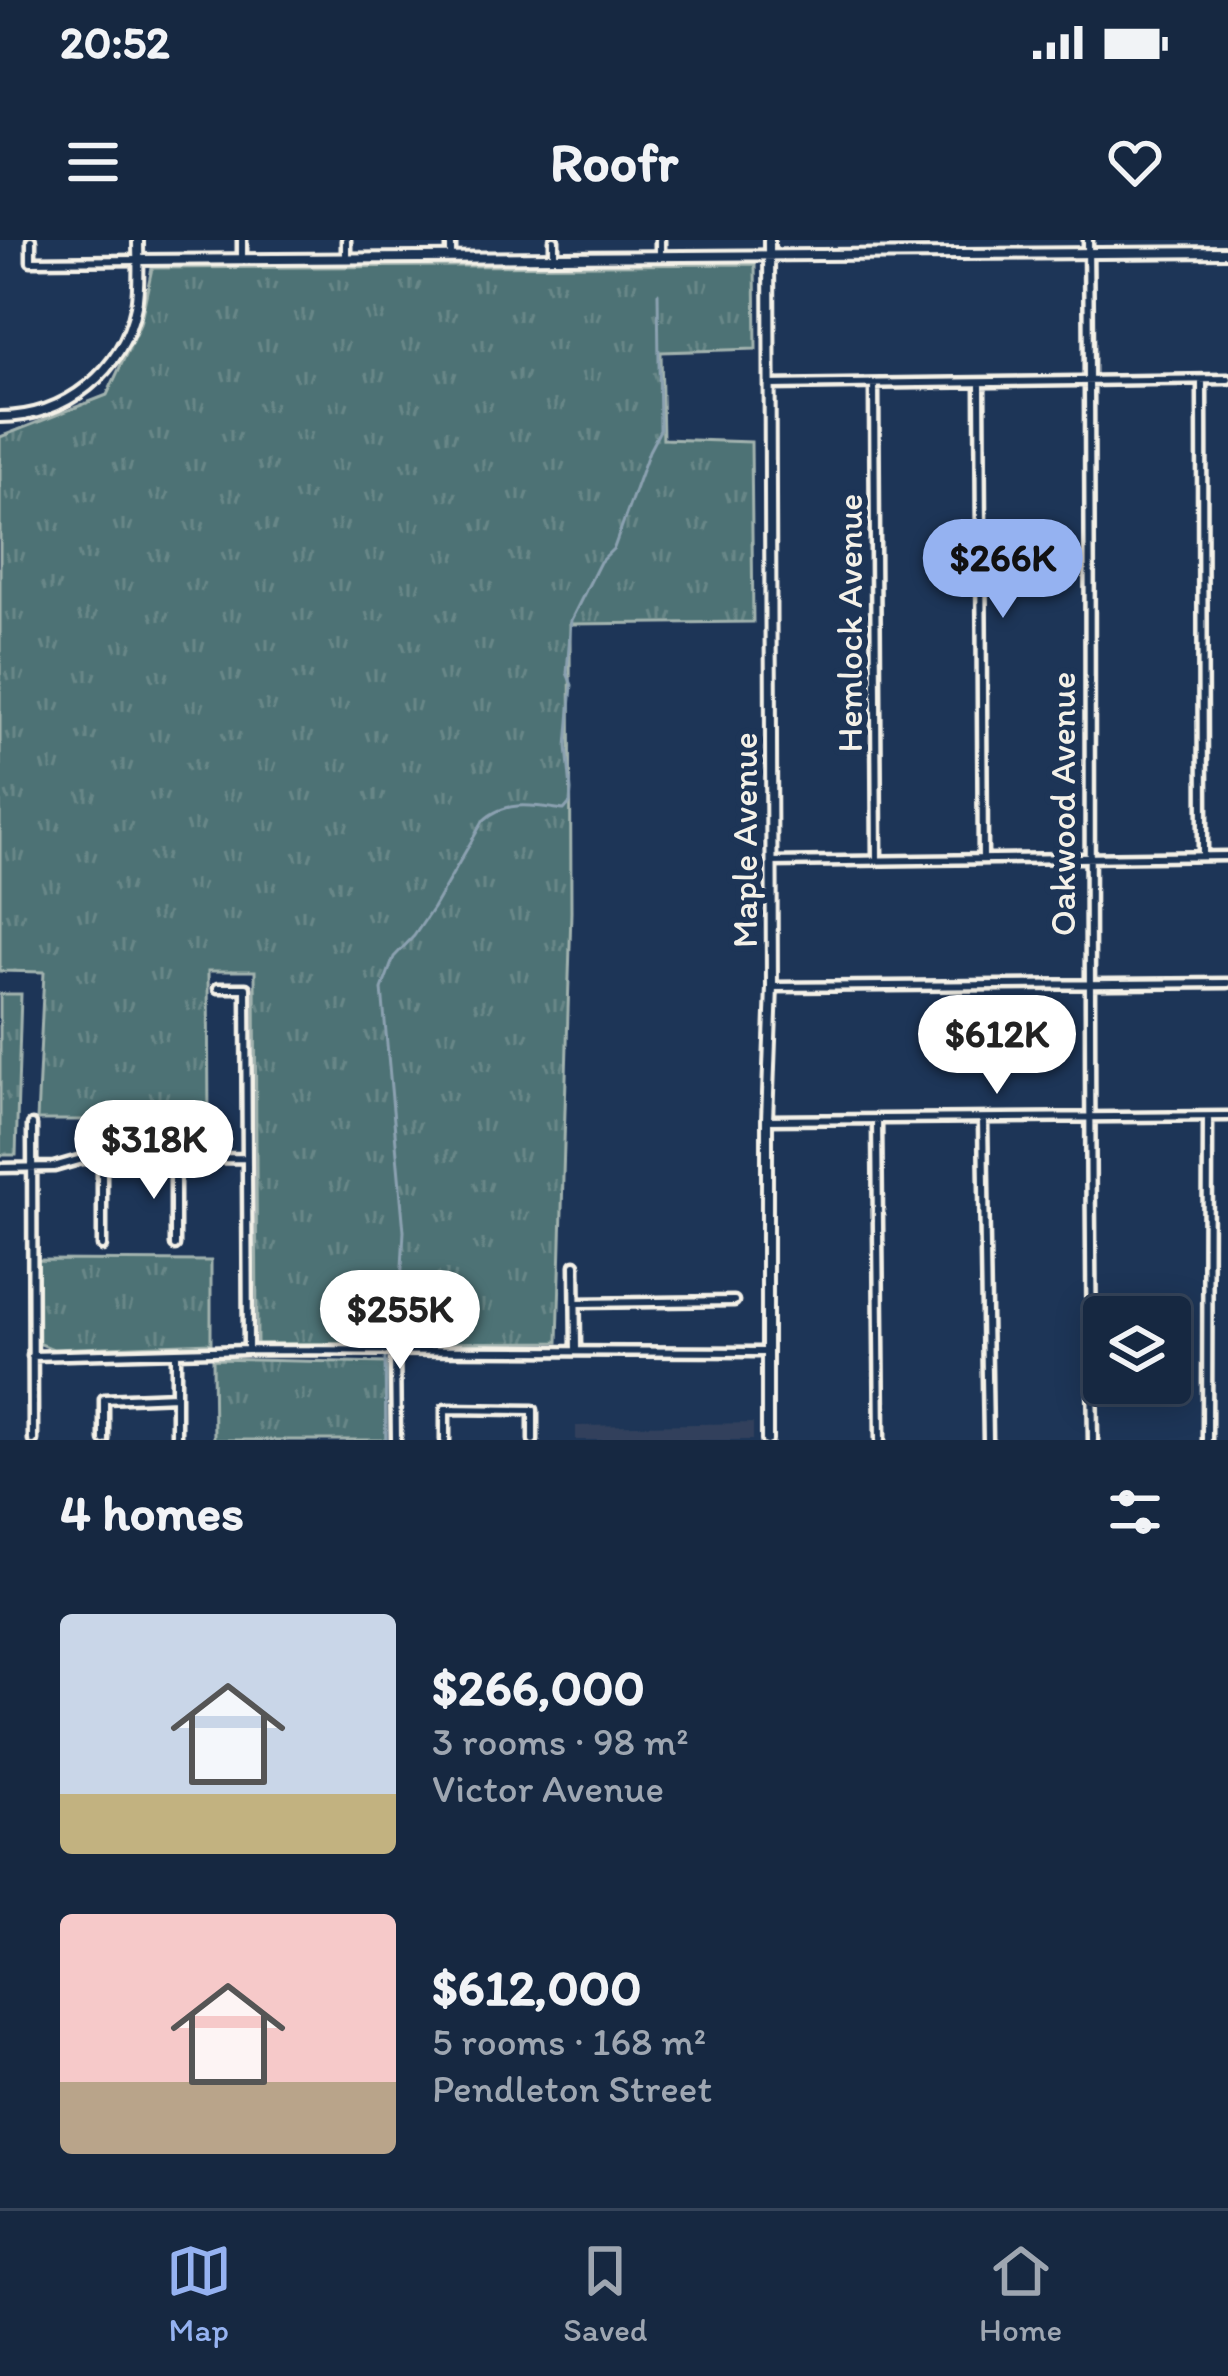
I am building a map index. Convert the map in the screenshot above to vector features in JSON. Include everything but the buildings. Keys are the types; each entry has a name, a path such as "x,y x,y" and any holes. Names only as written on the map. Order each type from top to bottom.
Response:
{"main road":[{"path":"0,417 54,407 103,372 134,314 138,240"},
{"name":"Maple Avenue","path":"767,1440 772,987 769,240"},
{"path":"139,260 1228,252"}],"street":[{"path":"31,240 31,261 139,260"},
{"path":"242,240 242,259"},
{"path":"346,240 346,258"},
{"path":"451,240 451,257"},
{"path":"554,240 554,256"},
{"path":"660,240 660,256"},
{"name":"Oakwood Avenue","path":"1088,240 1088,1118 1093,1440"},
{"path":"768,386 1228,379"},
{"path":"1202,380 1204,856"},
{"path":"980,383 983,859"},
{"name":"Hemlock Avenue","path":"874,385 877,861"},
{"path":"771,862 1228,856"},
{"path":"772,987 1228,983"},
{"path":"218,988 246,988 248,1349"},
{"path":"767,1120 1228,1116"},
{"path":"1207,1440 1208,1117"},
{"path":"983,1118 988,1440"},
{"path":"877,1119 880,1440"},
{"path":"32,1125 33,1440"},
{"path":"0,1168 54,1167 82,1159 248,1158"},
{"path":"102,1159 102,1246"},
{"path":"175,1159 175,1246"},
{"path":"575,1265 576,1350"},
{"path":"576,1303 734,1301"},
{"path":"32,1355 248,1349 768,1352"},
{"path":"395,1351 396,1440"},
{"path":"176,1353 176,1440"},
{"path":"104,1440 104,1399 176,1396"},
{"path":"445,1440 445,1409 533,1410 533,1440"}],"shaded area":[{"path":"753,1423 753,1440 576,1440 576,1426"}],"green space":[{"path":"755,264 756,349 661,352 663,439 751,442 753,622 570,624 571,912 558,1342 257,1344 255,971 208,971 209,1120 37,1120 44,972 0,971 0,437 107,395 140,324 152,268"},
{"path":"0,994 21,994 16,1155 0,1155"},
{"path":"38,1260 211,1261 211,1343 53,1349 38,1343"},
{"path":"213,1359 386,1363 386,1440 214,1440"}],"waterway":[{"path":"386,1440 385,1359 401,1285 404,1231 382,989 394,957 433,908 483,821 501,809 564,810 570,803 567,746 572,685 567,673 571,620 600,562 614,548 660,430 658,293"}]}
